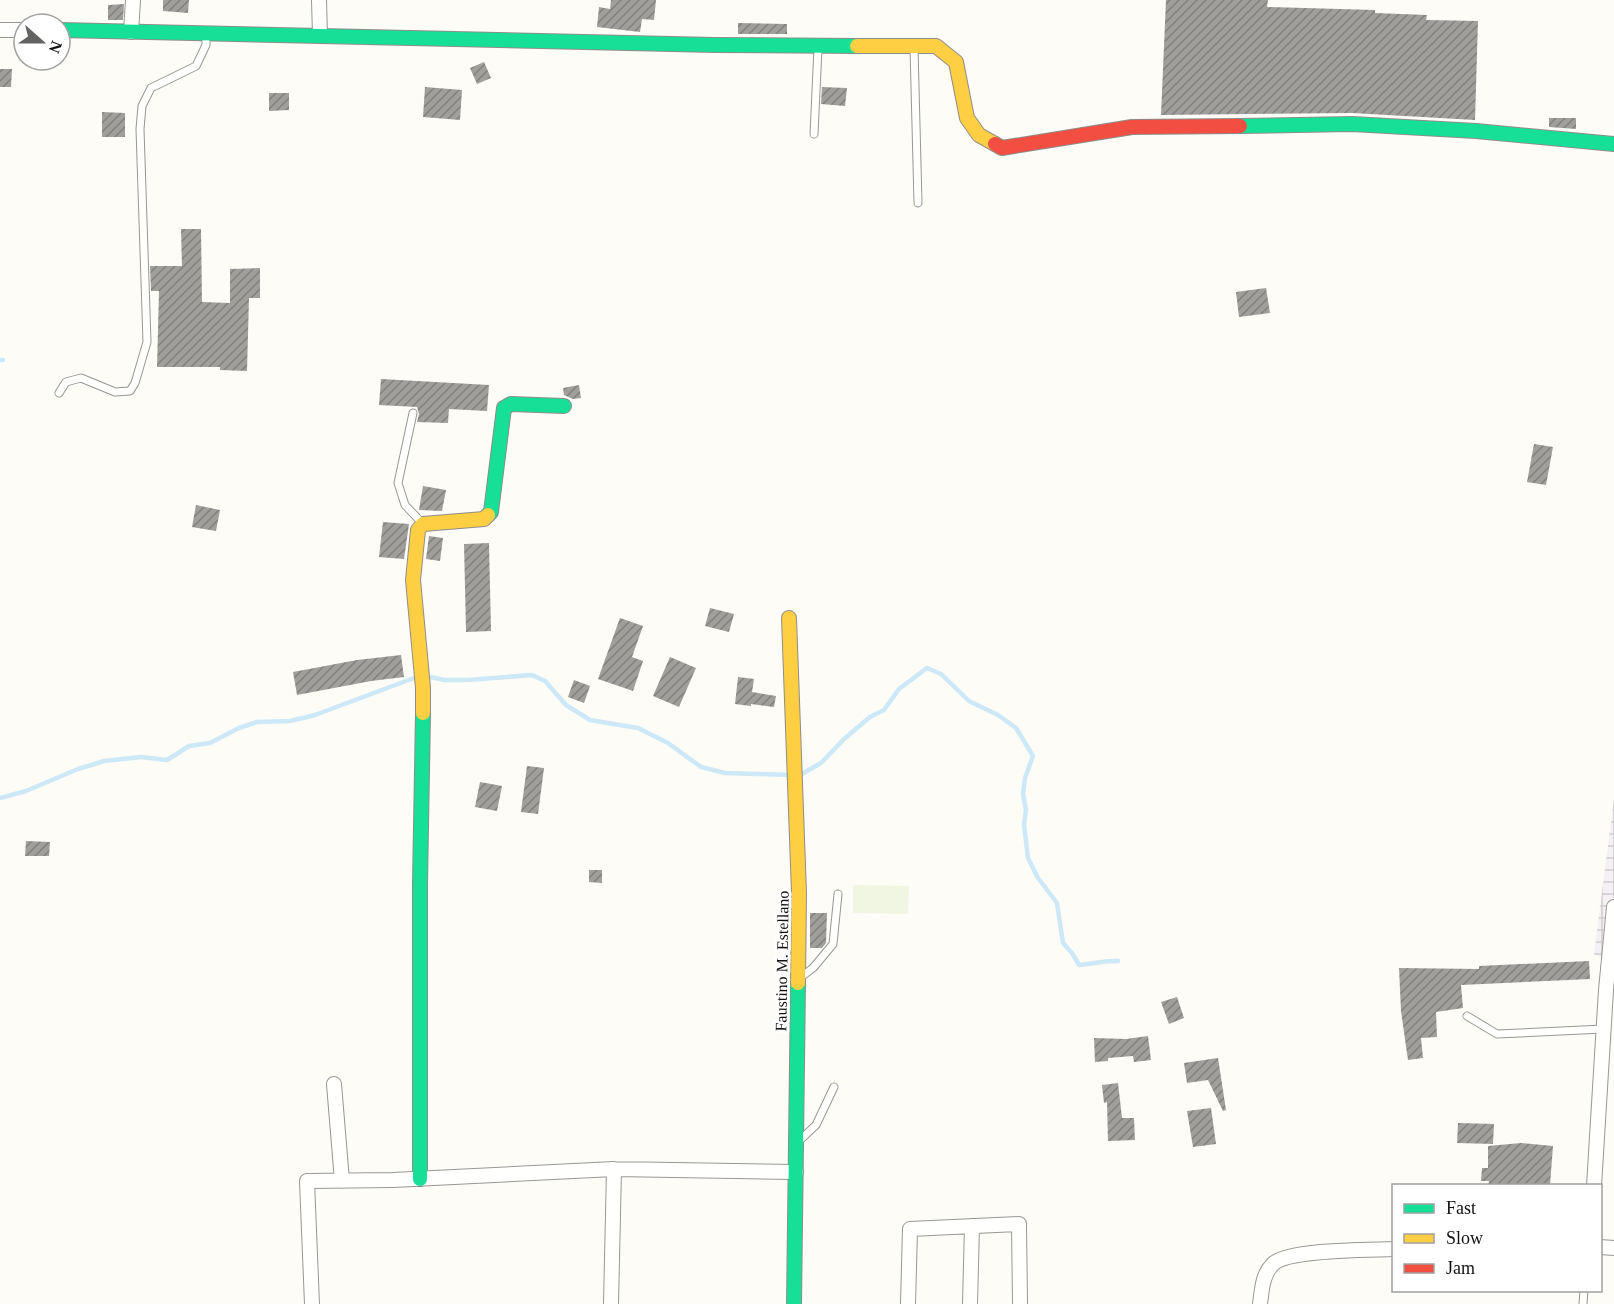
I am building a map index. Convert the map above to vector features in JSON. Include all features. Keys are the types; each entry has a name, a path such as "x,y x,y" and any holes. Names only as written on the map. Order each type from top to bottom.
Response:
{"street":[{"path":"131,32 133,0"},
{"path":"319,0 320,35"},
{"path":"72,30 715,45 936,46 956,62 967,118 979,135 1002,148 1132,127 1352,124 1476,131 1614,144"},
{"path":"420,1179 420,884 423,688 413,580 418,530 423,524 484,519 491,512 504,408 511,404 564,406"},
{"name":"Faustino M. Estellano","path":"789,618 799,893 794,1304"},
{"path":"1594,1184 1603,1029 1614,907"},
{"path":"334,1084 342,1181"},
{"path":"611,1304 614,1169"},
{"path":"312,1304 307,1181 420,1179 614,1169 796,1172"},
{"path":"908,1304 910,1229 1019,1224 1020,1304"},
{"path":"970,1304 972,1226"},
{"path":"1260,1304 1263,1283 1269,1269 1282,1257 1392,1249"}],"lane":[{"path":"59,393 66,382 81,378 115,392 130,391 135,383 147,342 140,129 142,106 151,88 196,66 206,45 206,33"},
{"path":"814,134 818,45"},
{"path":"914,45 918,203"},
{"path":"413,413 398,483 405,505 423,524"},
{"path":"798,980 813,968 832,944 838,894"},
{"path":"1467,1016 1497,1034 1603,1029"},
{"path":"796,1144 816,1125 834,1087"}],"shaded area":[{"path":"1614,799 1614,964 1594,954"}],"green space":[{"path":"853,885 909,886 908,914 853,913"}],"building":[{"path":"163,0 189,0 188,13 163,11"},
{"path":"611,0 656,0 654,20 642,19 640,32 597,27 599,7 610,9"},
{"path":"1166,0 1268,0 1267,7 1375,10 1375,13 1427,15 1426,20 1478,21 1475,120 1352,113 1161,115"},
{"path":"124,4 123,20 108,20 108,5"},
{"path":"738,23 787,24 787,34 738,34"},
{"path":"484,62 491,78 477,84 470,68"},
{"path":"0,69 12,69 11,87 0,87"},
{"path":"425,87 462,90 460,120 423,117"},
{"path":"822,87 847,88 845,106 821,104"},
{"path":"269,93 289,93 289,110 269,111"},
{"path":"102,112 125,113 125,137 102,137"},
{"path":"1549,118 1576,118 1576,129 1549,127"},
{"path":"181,229 201,229 202,302 230,303 230,269 260,268 260,298 249,298 247,371 220,370 220,367 157,367 159,291 151,291 150,266 182,266"},
{"path":"1266,288 1270,313 1239,317 1236,292"},
{"path":"381,379 489,385 487,411 449,409 448,423 417,422 419,414 417,407 379,405"},
{"path":"579,385 581,398 573,399 564,395 563,388"},
{"path":"1534,444 1553,447 1546,485 1527,482"},
{"path":"423,486 446,490 442,511 419,510"},
{"path":"196,505 220,510 216,531 192,527"},
{"path":"383,522 409,524 404,559 379,557"},
{"path":"429,536 443,538 440,561 426,559"},
{"path":"489,543 491,631 466,632 464,544"},
{"path":"710,608 734,614 729,632 705,626"},
{"path":"620,618 643,626 632,657 643,661 633,691 598,679"},
{"path":"401,655 404,677 297,695 293,672 357,660"},
{"path":"670,657 696,668 679,707 653,696"},
{"path":"738,677 754,679 752,692 776,696 774,707 735,704"},
{"path":"574,680 590,686 584,703 568,697"},
{"path":"527,766 544,768 538,814 521,812"},
{"path":"480,782 502,786 497,811 475,807"},
{"path":"26,841 50,842 49,856 25,856"},
{"path":"589,870 602,870 602,883 589,882"},
{"path":"810,913 827,913 826,943 822,948 810,948"},
{"path":"1589,961 1590,979 1461,985 1463,1008 1436,1012 1437,1037 1421,1038 1423,1058 1408,1060 1401,1011 1399,968 1479,969 1479,966"},
{"path":"1177,997 1184,1018 1169,1024 1161,1002"},
{"path":"1148,1036 1151,1060 1134,1062 1133,1056 1108,1058 1108,1061 1095,1062 1094,1038 1126,1039"},
{"path":"1218,1058 1226,1110 1223,1111 1208,1080 1187,1083 1184,1063"},
{"path":"1118,1083 1122,1118 1134,1118 1135,1140 1108,1141 1107,1102 1104,1103 1102,1085"},
{"path":"1211,1108 1216,1144 1193,1147 1187,1111"},
{"path":"1458,1123 1494,1124 1493,1144 1457,1143"},
{"path":"1521,1143 1553,1146 1550,1184 1488,1184 1489,1181 1481,1181 1482,1168 1488,1168 1488,1146"}],"waterway":[{"path":"800,775 821,763 870,717 884,710 899,689 927,668 941,674 969,701 998,715 1016,728 1033,756 1025,778 1023,794 1028,858 1038,878 1057,903 1063,943 1079,965 1118,961"},
{"path":"431,677 444,680 468,680 532,675 545,681 566,705 590,720 638,728 668,743 701,767 725,773 791,775"},
{"path":"0,798 26,791 78,769 104,761 141,757 167,760 189,746 210,743 239,728 257,722 290,721 315,715 414,678"}],"traffic: fast":[{"path":"72,30 715,45 857,46"},
{"path":"1240,126 1352,124 1476,131 1614,144"},
{"path":"488,515 491,512 504,408 511,404 564,406"},
{"path":"420,1179 420,884 423,713"},
{"path":"794,1304 798,983"}],"traffic: slow":[{"path":"857,46 936,46 956,62 967,118 979,135 995,144"},
{"path":"423,713 423,688 413,580 418,530 423,524 484,519 488,515"},
{"path":"789,618 799,893 798,983"}],"traffic: jam":[{"path":"995,144 1002,148 1132,127 1240,126"}]}
